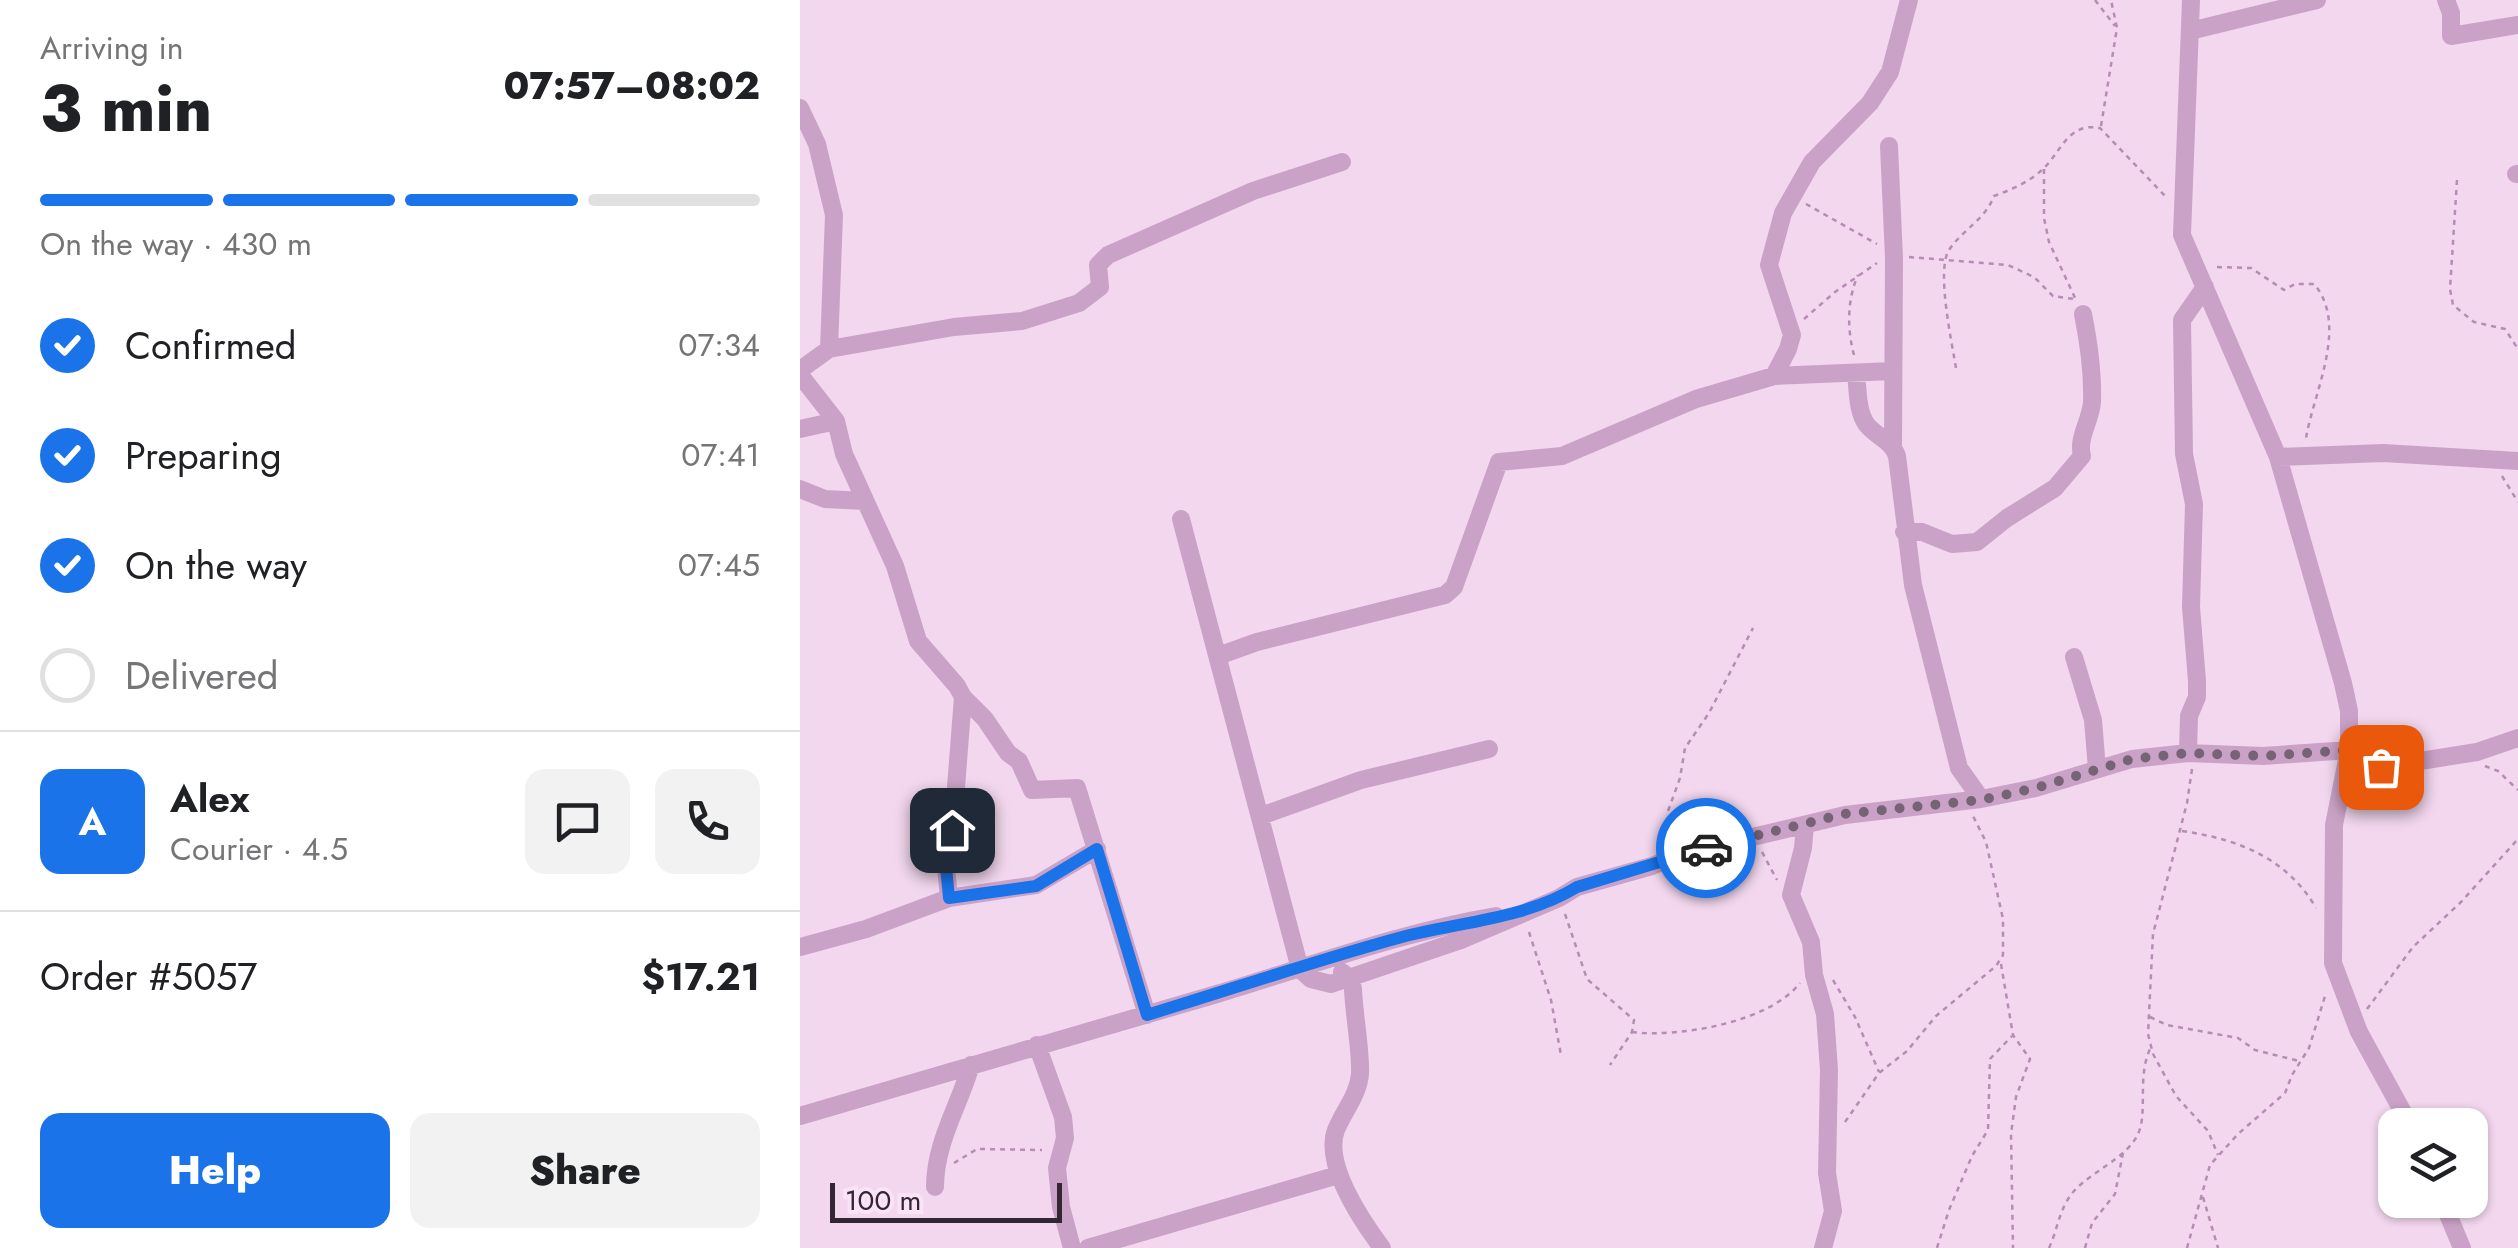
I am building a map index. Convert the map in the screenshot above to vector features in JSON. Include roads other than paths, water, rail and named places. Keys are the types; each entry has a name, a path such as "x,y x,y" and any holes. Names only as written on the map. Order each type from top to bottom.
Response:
{"street":[{"path":"1774,376 1792,335 1769,265 1790,197 1812,162 1870,102 1890,72 1908,0"},
{"path":"2191,0 2182,235 2278,456 2344,683 2349,750 2334,825 2332,963 2356,1024 2401,1108"},
{"path":"2190,31 2317,0"},
{"path":"2446,0 2451,36 2518,25"},
{"path":"800,108 817,144 834,215 829,350"},
{"path":"1889,146 1894,258 1893,445 1904,532 1913,584 1959,768 1974,800"},
{"path":"1147,1015 1077,788 1032,790 1019,761 1008,753 985,718 918,641 890,554 844,454 836,422 800,373 829,350 954,326 1022,321 1079,304 1100,287 1098,264 1108,255 1253,191 1342,162"},
{"path":"2188,753 2188,716 2196,698 2197,681 2191,607 2194,504 2184,454 2182,320 2205,287"},
{"path":"1904,532 1922,532 1952,544 1977,542 2056,488 2082,456 2080,447 2092,406 2094,371 2083,314"},
{"path":"1218,656 1257,642 1445,595 1454,586 1499,462 1562,456 1696,398 1774,376 1893,371"},
{"path":"1859,374 1864,421 1893,445"},
{"path":"800,430 836,422"},
{"path":"2278,456 2384,453 2517,462"},
{"path":"800,489 825,499 865,501"},
{"path":"1182,519 1300,969 1311,979 1330,984 1461,940 1577,887 1681,854 1804,825 1874,810 1974,800 2066,780 2132,759 2188,753 2263,756 2349,750"},
{"path":"2074,657 2092,720 2097,768"},
{"path":"949,898 946,867 963,697"},
{"path":"2345,773 2477,752 2518,738"},
{"path":"1261,816 1361,780 1489,749"},
{"path":"1804,825 1803,848 1791,895 1808,934 1826,1030 1826,1173 1834,1211 1823,1248"},
{"path":"800,947 866,929 949,898 1036,886 1097,849"},
{"path":"800,1116 1455,923 1522,912"},
{"path":"1329,960 1351,980 1360,1070 1357,1090 1335,1132 1333,1154 1338,1175 1382,1248"},
{"path":"1037,1045 1063,1118 1064,1149 1057,1168 1061,1208 1072,1248"},
{"path":"935,1187 936,1163 971,1064"},
{"path":"1088,1248 1338,1175"},
{"path":"2450,1218 2462,1248"}]}
